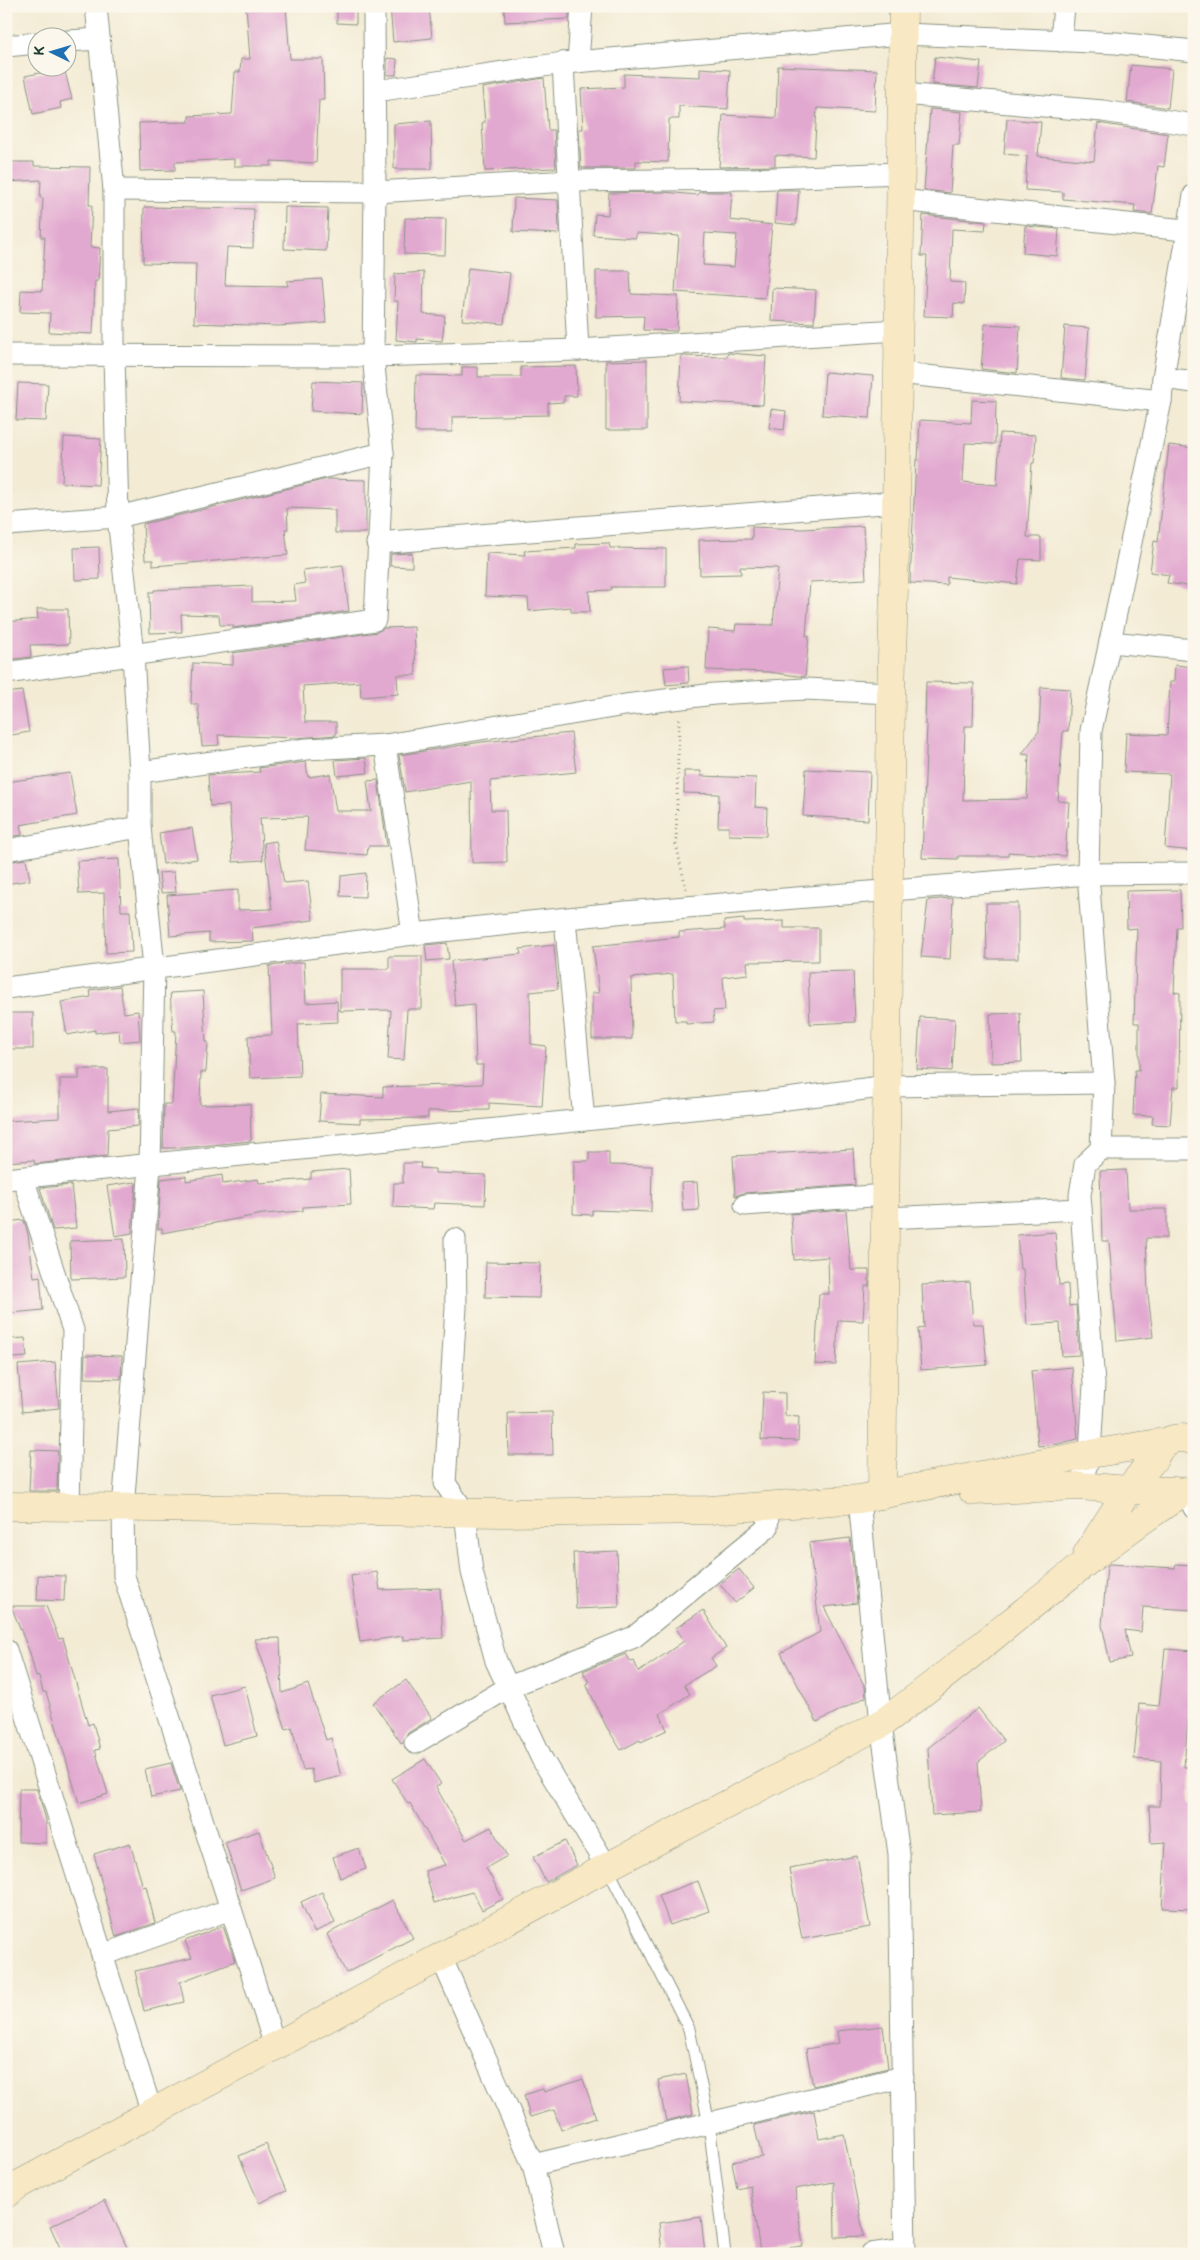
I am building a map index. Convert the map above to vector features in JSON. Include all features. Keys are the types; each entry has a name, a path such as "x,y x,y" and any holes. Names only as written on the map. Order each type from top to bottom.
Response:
{"street":[{"path":"96,6 114,190 114,355 118,517 133,655 140,772 140,827 154,968 150,1166 123,1509 124,1576 275,2046"},
{"path":"6,673 374,620 383,453 373,356 376,91 374,6"},
{"path":"578,350 570,180 570,62 582,6"},
{"path":"871,2254 905,2251 899,1854 881,1724 870,1497 886,1206 891,693 896,502 903,6"},
{"path":"1061,41 1064,6"},
{"path":"376,91 570,62 902,34 1116,43 1194,51"},
{"path":"78,40 99,39"},
{"path":"6,46 28,44"},
{"path":"902,94 1103,111 1194,125"},
{"path":"114,190 375,192 570,180 751,179 900,173"},
{"path":"1101,1149 1104,1083 1088,874 1091,731 1161,401 1163,378 1191,230 1194,195"},
{"path":"900,200 1191,230"},
{"path":"6,355 373,356 578,350 898,330"},
{"path":"898,373 1161,401"},
{"path":"1163,378 1194,382"},
{"path":"6,525 118,517 383,453"},
{"path":"377,543 896,502"},
{"path":"1110,642 1194,650"},
{"path":"140,772 306,749 385,745 625,704 714,694 805,690 891,693"},
{"path":"385,745 413,934"},
{"path":"6,850 140,827"},
{"path":"6,988 413,934 690,906 1088,874 1194,873"},
{"path":"565,919 584,1120"},
{"path":"69,1508 73,1330 14,1179 771,1101 888,1086 1104,1083"},
{"path":"1080,1486 1090,1454 1094,1384 1080,1195 1085,1164 1101,1149 1194,1150"},
{"path":"745,1205 1081,1209"},
{"path":"455,1239 456,1307 445,1483 465,1513 472,1572 496,1661 542,1760 607,1867"},
{"path":"870,1497 1090,1454 1178,1443"},
{"path":"1080,1566 1097,1536 1128,1490 1178,1443"},
{"path":"1178,1443 1154,1469 1158,1479 1165,1486 1187,1493"},
{"path":"6,1506 465,1513 710,1510 870,1497 1080,1486 1187,1493"},
{"path":"6,2194 18,2185 607,1867 881,1724 921,1695 1080,1566 1147,1516 1187,1493"},
{"path":"415,1743 509,1687 634,1637 767,1528 769,1506"},
{"path":"6,1650 152,2113"},
{"path":"102,1955 231,1909"},
{"path":"441,1957 532,2165 554,2254"},
{"path":"532,2165 903,2077"}],"lane":[{"path":"607,1867 689,2029 709,2123 725,2254"}],"path":[{"path":"680,698 676,844 690,906"}],"building":[{"path":"246,6 286,6 290,59 323,59 324,100 319,100 316,163 271,161 271,166 234,166 234,159 175,162 175,170 140,171 139,123 189,122 189,116 232,114 235,72 240,72 241,59 250,59"},
{"path":"337,6 356,6 356,24 337,23"},
{"path":"390,6 429,6 432,38 393,42"},
{"path":"504,6 569,6 569,19 505,22"},
{"path":"935,57 981,62 978,88 932,84"},
{"path":"387,58 397,59 396,75 387,75"},
{"path":"1131,65 1172,69 1168,108 1127,102"},
{"path":"778,66 877,70 875,111 817,108 814,157 775,155 775,166 719,167 723,115 776,118"},
{"path":"700,68 730,70 728,109 679,106 679,119 669,119 668,162 636,161 636,168 581,168 579,129 583,129 581,89 624,87 624,74 700,77"},
{"path":"28,75 28,78 67,78 72,99 60,102 61,108 33,114 25,76"},
{"path":"544,78 548,130 554,130 556,168 485,171 482,123 485,122 482,88"},
{"path":"930,109 962,112 959,145 953,145 950,193 924,190"},
{"path":"1007,119 1041,122 1038,156 1094,161 1098,123 1168,134 1164,167 1158,166 1152,214 1134,212 1135,205 1063,199 1063,192 1025,190 1027,156 1004,154"},
{"path":"431,121 432,169 394,169 394,124"},
{"path":"6,162 34,162 34,166 90,167 89,205 92,205 90,247 100,248 98,281 95,281 93,334 49,332 50,313 20,312 21,290 42,291 45,237 41,237 43,198 40,198 41,180 6,182"},
{"path":"777,190 799,190 796,225 775,223"},
{"path":"663,192 698,195 699,192 732,192 730,220 772,225 765,298 675,292 679,236 636,233 636,238 593,235 595,214 608,215 609,193","holes":["705,233 737,235 734,267 703,265"]},
{"path":"514,198 558,200 559,234 513,232"},
{"path":"144,207 254,209 253,248 227,247 225,285 288,286 287,281 322,279 326,323 278,326 194,323 196,264 143,263"},
{"path":"285,207 328,208 326,251 284,249"},
{"path":"923,215 986,222 985,231 952,229 950,282 965,283 964,304 954,303 953,317 924,316 927,256 921,256"},
{"path":"405,218 446,219 445,255 404,254"},
{"path":"1025,226 1059,229 1057,256 1023,253"},
{"path":"468,268 510,273 504,324 462,320"},
{"path":"596,271 630,271 631,294 678,296 677,331 643,330 644,316 596,317"},
{"path":"424,272 423,314 445,316 442,341 417,339 417,342 396,340 398,301 394,301 395,274"},
{"path":"772,288 816,290 814,323 771,321"},
{"path":"985,324 1020,326 1017,373 981,369"},
{"path":"1065,326 1089,328 1085,380 1061,378"},
{"path":"728,353 766,356 763,405 679,401 681,356 727,357"},
{"path":"647,360 647,430 606,430 606,361"},
{"path":"576,366 577,396 564,396 564,402 548,403 548,415 452,417 452,432 415,432 416,375 462,376 462,367 478,367 478,377 521,377 521,367"},
{"path":"825,372 873,376 870,418 822,415"},
{"path":"313,381 363,383 362,414 311,411"},
{"path":"18,383 48,384 46,421 16,420"},
{"path":"972,400 996,401 995,444 965,443 963,482 997,485 1000,433 1036,435 1034,463 1032,463 1027,537 1041,537 1041,560 1020,559 1017,584 947,577 947,585 910,583 916,460 918,460 920,420 971,423"},
{"path":"771,409 786,411 784,430 769,428"},
{"path":"64,437 101,439 98,485 62,483"},
{"path":"1169,445 1194,448 1194,587 1167,583 1169,575 1150,572 1154,541 1158,542"},
{"path":"327,479 366,480 366,533 335,533 335,510 287,508 288,529 285,529 288,555 153,566 153,560 145,560 143,524"},
{"path":"863,526 866,579 810,582 806,636 809,636 805,677 769,672 706,670 708,629 735,631 736,624 773,625 778,568 740,567 741,574 700,575 699,540 752,539 752,527 802,529"},
{"path":"609,543 610,548 666,549 666,587 611,587 611,590 589,591 590,612 571,612 571,607 529,611 528,598 485,596 487,553 525,555 524,551 576,548 576,544"},
{"path":"99,547 100,579 75,580 74,548"},
{"path":"412,553 412,567 390,566 391,554"},
{"path":"343,565 349,611 233,628 233,625 220,625 219,615 181,614 182,632 150,633 149,592 154,592 154,590 252,586 252,602 296,601 294,585 305,583 303,570"},
{"path":"37,609 68,609 69,644 30,645 31,657 6,660 6,622 38,619"},
{"path":"414,627 416,675 397,675 398,694 361,697 360,682 303,686 305,722 336,722 336,735 297,738 218,735 219,745 202,746 198,704 191,704 193,663 233,665 233,653 377,632 384,628"},
{"path":"1175,665 1194,667 1194,851 1165,848 1170,774 1124,772 1126,733 1167,735 1170,682 1174,682"},
{"path":"688,666 689,683 666,685 664,668"},
{"path":"926,682 974,683 973,726 965,726 963,800 1027,799 1029,755 1022,754 1039,731 1041,687 1070,689 1068,731 1063,731 1058,801 1069,802 1065,856 1008,852 1008,856 958,856 958,859 922,858 927,725 925,725"},
{"path":"22,691 29,732 6,736 6,693"},
{"path":"571,733 576,772 490,781 491,810 506,810 507,862 472,863 471,781 405,792 399,755 482,742"},
{"path":"366,758 368,773 337,776 335,760"},
{"path":"306,762 308,777 330,774 336,811 371,811 367,781 378,780 387,846 368,846 367,855 305,850 308,817 260,818 263,860 233,862 229,805 210,806 208,775 260,772 259,768"},
{"path":"806,769 870,772 868,820 803,816"},
{"path":"684,771 701,771 701,776 756,778 755,807 767,808 766,836 729,835 729,827 718,827 719,794 684,793"},
{"path":"70,773 77,815 20,825 22,835 6,837 6,782"},
{"path":"192,828 197,859 163,864 159,833"},
{"path":"276,841 284,883 308,881 313,920 252,928 253,941 209,942 209,933 170,936 167,895 238,890 238,910 272,909 264,843"},
{"path":"26,859 30,880 6,884 6,862"},
{"path":"119,859 121,911 130,911 132,952 106,953 104,893 79,894 77,861"},
{"path":"174,872 176,892 161,893 159,873"},
{"path":"366,873 365,897 340,896 341,876"},
{"path":"1180,890 1181,927 1177,927 1174,992 1180,993 1179,1087 1173,1087 1170,1125 1152,1124 1153,1116 1133,1115 1135,1070 1139,1070 1139,1023 1134,1023 1137,928 1127,929 1126,891"},
{"path":"953,898 950,959 921,957 928,900"},
{"path":"986,903 1018,903 1018,959 987,959"},
{"path":"744,919 744,922 784,921 784,928 819,928 819,961 747,962 748,974 723,977 725,1010 713,1011 714,1022 686,1024 686,1021 675,1021 673,974 631,978 632,1039 592,1039 592,993 599,993 593,946 679,937 679,932 725,929 724,921"},
{"path":"447,943 449,959 427,961 425,945"},
{"path":"554,945 558,989 530,992 531,1044 546,1046 542,1106 489,1103 489,1110 428,1111 428,1118 360,1119 360,1123 319,1121 321,1094 383,1097 383,1087 482,1084 483,1065 476,1065 474,1004 455,1006 451,961 521,954 520,949"},
{"path":"389,956 422,956 422,1009 407,1009 404,1060 388,1059 391,1010 340,1011 340,969 389,969"},
{"path":"304,962 306,1003 337,1001 338,1022 298,1024 300,1076 250,1078 248,1036 272,1035 269,966"},
{"path":"853,971 855,1022 810,1024 808,972"},
{"path":"120,986 124,1013 138,1011 140,1040 120,1042 119,1030 95,1033 95,1030 67,1035 61,1002 91,997 90,990"},
{"path":"203,991 206,1042 208,1042 206,1072 201,1072 200,1105 250,1104 251,1141 182,1148 163,1148 164,1104 172,1104 176,1031 173,1031 170,993"},
{"path":"6,1013 33,1013 33,1049 6,1049"},
{"path":"1020,1013 1022,1062 991,1063 990,1014"},
{"path":"920,1017 955,1019 952,1071 917,1069"},
{"path":"79,1069 108,1069 108,1111 139,1108 138,1126 108,1129 107,1156 35,1164 34,1160 6,1162 6,1121 60,1118 60,1079 79,1079"},
{"path":"853,1149 855,1185 744,1193 735,1196 733,1156"},
{"path":"589,1152 609,1152 609,1165 652,1166 651,1212 592,1210 592,1215 573,1214 574,1161 589,1161"},
{"path":"403,1163 421,1163 420,1168 435,1169 435,1173 486,1175 485,1205 434,1203 433,1209 393,1207 394,1183 403,1183"},
{"path":"349,1169 351,1204 303,1207 303,1211 263,1214 162,1233 162,1228 158,1229 161,1179 186,1176 186,1181 222,1175 223,1184 258,1179 259,1183 311,1179 311,1172"},
{"path":"1126,1170 1128,1209 1167,1209 1167,1238 1146,1238 1148,1294 1153,1337 1117,1341 1109,1241 1102,1241 1100,1171"},
{"path":"697,1182 699,1210 683,1211 681,1183"},
{"path":"136,1183 132,1233 115,1236 107,1186"},
{"path":"71,1185 76,1228 53,1230 40,1188"},
{"path":"846,1210 851,1270 869,1270 869,1286 865,1286 863,1321 838,1320 836,1365 815,1364 819,1294 829,1294 828,1257 794,1260 791,1214"},
{"path":"24,1220 28,1234 34,1277 40,1276 43,1310 11,1313 6,1266 6,1222"},
{"path":"1055,1232 1059,1285 1068,1284 1069,1306 1076,1305 1079,1355 1062,1356 1060,1323 1027,1325 1023,1269 1020,1269 1017,1235"},
{"path":"124,1239 125,1277 71,1279 70,1241"},
{"path":"486,1262 540,1263 539,1298 485,1297"},
{"path":"970,1282 973,1324 983,1324 987,1365 921,1370 918,1329 924,1328 922,1285"},
{"path":"25,1338 27,1357 12,1358 10,1339"},
{"path":"85,1355 122,1356 121,1379 84,1378"},
{"path":"55,1362 59,1408 22,1412 18,1365"},
{"path":"1072,1367 1078,1439 1038,1446 1031,1371"},
{"path":"763,1392 785,1393 785,1416 799,1417 798,1441 761,1440"},
{"path":"552,1412 553,1455 509,1455 508,1413"},
{"path":"31,1450 58,1451 57,1491 29,1491"},
{"path":"850,1538 857,1603 824,1607 865,1687 866,1697 817,1722 781,1653 820,1632 809,1543"},
{"path":"617,1551 619,1607 576,1609 573,1553"},
{"path":"1110,1564 1175,1568 1176,1564 1194,1565 1194,1610 1143,1607 1141,1632 1125,1630 1131,1658 1110,1662 1102,1625 1107,1566"},
{"path":"739,1569 754,1588 735,1603 720,1584"},
{"path":"377,1572 380,1590 440,1588 443,1638 403,1640 403,1636 360,1642 351,1576"},
{"path":"38,1575 65,1576 64,1601 37,1600"},
{"path":"11,1606 46,1606 59,1639 63,1638 88,1725 93,1723 100,1749 95,1750 108,1794 79,1803 46,1692 43,1692 39,1676 36,1677 30,1653"},
{"path":"703,1610 726,1648 711,1658 716,1666 684,1685 690,1694 660,1714 667,1730 641,1742 640,1740 621,1750 606,1726 586,1684 589,1683 583,1671 626,1654 631,1662 634,1661 639,1672 684,1641 676,1628"},
{"path":"280,1638 282,1693 308,1684 326,1740 331,1738 341,1776 314,1783 311,1769 303,1770 292,1727 286,1729 255,1639"},
{"path":"1165,1649 1194,1651 1184,1767 1191,1767 1190,1805 1194,1805 1194,1909 1162,1908 1166,1842 1151,1843 1149,1806 1160,1806 1161,1761 1134,1759 1139,1704 1159,1706"},
{"path":"406,1680 432,1718 408,1733 402,1744 373,1703"},
{"path":"245,1686 257,1736 223,1745 210,1695"},
{"path":"978,1708 1004,1741 978,1762 981,1812 932,1815 928,1748"},
{"path":"425,1759 441,1784 436,1787 466,1840 491,1827 507,1856 486,1868 503,1899 482,1910 472,1892 434,1903 425,1871 445,1865 410,1803 408,1804 392,1779"},
{"path":"171,1763 180,1791 151,1797 145,1769"},
{"path":"19,1789 37,1789 46,1820 46,1843 18,1842"},
{"path":"259,1831 275,1878 241,1890 225,1842"},
{"path":"565,1841 577,1865 546,1882 533,1857"},
{"path":"130,1843 143,1887 146,1886 155,1923 116,1937 94,1854"},
{"path":"359,1848 366,1869 340,1878 333,1857"},
{"path":"857,1856 870,1927 802,1939 789,1868"},
{"path":"698,1881 709,1911 670,1925 659,1895"},
{"path":"322,1892 335,1923 314,1932 301,1902"},
{"path":"393,1900 413,1938 346,1973 327,1934"},
{"path":"223,1926 235,1961 180,1982 184,2002 144,2011 135,1971 192,1958 185,1941"},
{"path":"883,2026 888,2068 813,2086 806,2049 839,2043 837,2031"},
{"path":"686,2074 693,2114 666,2121 658,2080"},
{"path":"583,2079 596,2118 561,2130 554,2110 530,2117 524,2095 543,2089 544,2092"},
{"path":"814,2111 819,2139 844,2134 864,2236 835,2237 834,2182 795,2189 803,2246 760,2252 750,2186 737,2189 732,2162 762,2157 754,2125"},
{"path":"266,2144 286,2191 259,2203 239,2156"},
{"path":"105,2200 130,2254 63,2254 50,2226"},
{"path":"701,2217 705,2254 662,2254 659,2223"}]}
